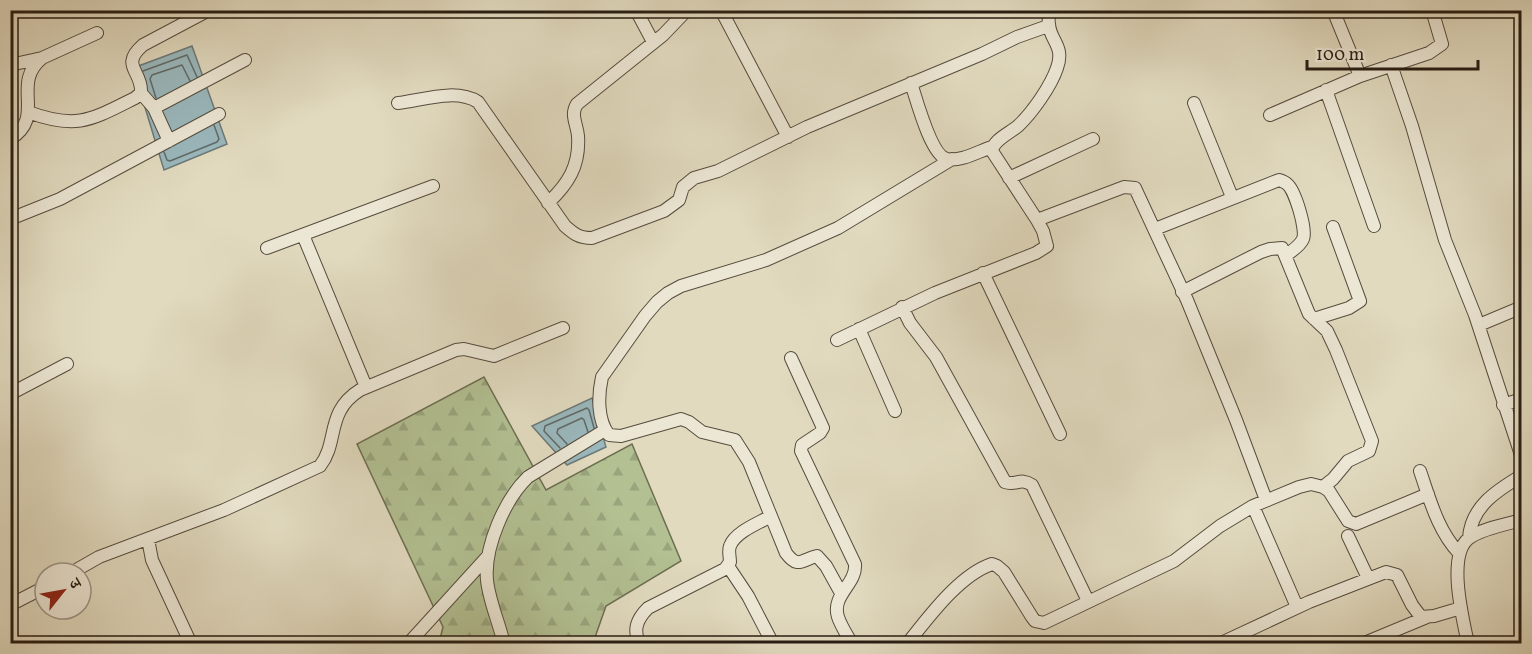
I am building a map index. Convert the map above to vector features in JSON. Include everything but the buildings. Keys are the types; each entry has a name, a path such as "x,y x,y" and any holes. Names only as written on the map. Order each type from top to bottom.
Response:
{"street":[{"path":"141,93 142,87 131,59 136,51 143,45 209,10"},
{"path":"636,10 653,42"},
{"path":"548,203 567,184 577,155 578,134 573,110 584,97 653,42 687,10"},
{"path":"721,10 788,137"},
{"path":"867,10 874,10"},
{"path":"1333,10 1360,76"},
{"path":"1270,115 1360,76 1429,53 1442,44 1441,34 1432,10"},
{"path":"398,103 452,96 470,97 478,102 565,226 575,235 592,238 664,211 679,200 687,182 730,166 788,137 982,54 1017,37 1049,15 1060,54 1054,75 1046,90 1020,124 992,147 952,159 838,228 766,260 681,286 657,302 607,367 602,377 599,388 600,410 605,430 612,436 621,436 681,419 690,422 702,432 735,440 749,462 786,553 792,561 797,563 817,556 826,566 841,593"},
{"path":"10,65 42,58 97,33"},
{"path":"10,139 22,130 27,121 29,72 42,58"},
{"path":"154,108 245,60"},
{"path":"1390,65 1412,126 1445,240 1479,325 1521,458"},
{"path":"911,83 935,148 940,156 952,159"},
{"path":"1326,90 1374,226"},
{"path":"141,93 154,108 169,141"},
{"path":"28,112 63,122 76,122 115,108 141,93"},
{"path":"1194,103 1232,197"},
{"path":"10,219 60,199 219,114"},
{"path":"1009,178 1093,138"},
{"path":"837,340 902,307 1036,253 1047,246 1038,220 995,157 992,147"},
{"path":"1155,229 1279,180 1288,184 1293,193 1305,231 1298,246 1286,255"},
{"path":"267,248 433,186"},
{"path":"1038,220 1124,187 1135,188 1155,229 1236,420 1266,500"},
{"path":"1314,319 1349,308 1360,301 1333,227"},
{"path":"303,235 366,387"},
{"path":"1182,292 1270,249 1282,248 1309,314 1327,331 1372,441 1369,451 1348,461 1323,487"},
{"path":"983,273 1060,434"},
{"path":"902,307 910,323 936,357 1005,482 1009,484 1026,481 1032,485 1088,601"},
{"path":"1479,325 1521,307"},
{"path":"92,561 224,510 320,466 327,455 334,423 341,410 353,395 366,387 456,350 473,350 494,356 563,328"},
{"path":"859,329 895,411"},
{"path":"791,358 823,428 820,433 802,445 801,451 855,564 854,576 838,601 838,617 852,644"},
{"path":"10,394 67,364"},
{"path":"1503,405 1521,399"},
{"path":"504,644 487,578 493,537 518,487 528,477 605,430"},
{"path":"1469,538 1473,519 1478,509 1521,477 1521,468"},
{"path":"1420,471 1439,523 1459,553"},
{"path":"907,644 938,606 971,576 992,564 1004,572 1035,621 1044,622 1174,561 1220,526 1253,506 1311,484 1323,487 1329,492 1348,521 1356,524 1428,494"},
{"path":"1253,506 1297,607"},
{"path":"771,516 745,531 732,543 728,566 748,596 773,644"},
{"path":"1468,644 1458,580 1459,553 1469,538 1521,520"},
{"path":"1348,536 1368,578"},
{"path":"148,539 152,560 191,644"},
{"path":"408,644 489,556"},
{"path":"639,644 636,627 638,619 648,608 728,566"},
{"path":"1219,644 1297,607 1386,572 1397,575 1416,612 1421,617 1427,618"},
{"path":"10,605 33,593"},
{"path":"1362,644 1427,618 1461,608"}],"green space":[{"path":"484,377 546,490 632,444 681,561 606,606 593,643 439,643 443,627 357,444"}],"water":[{"path":"192,46 227,144 164,170 133,68"},
{"path":"592,398 606,447 567,465 532,426"}]}
